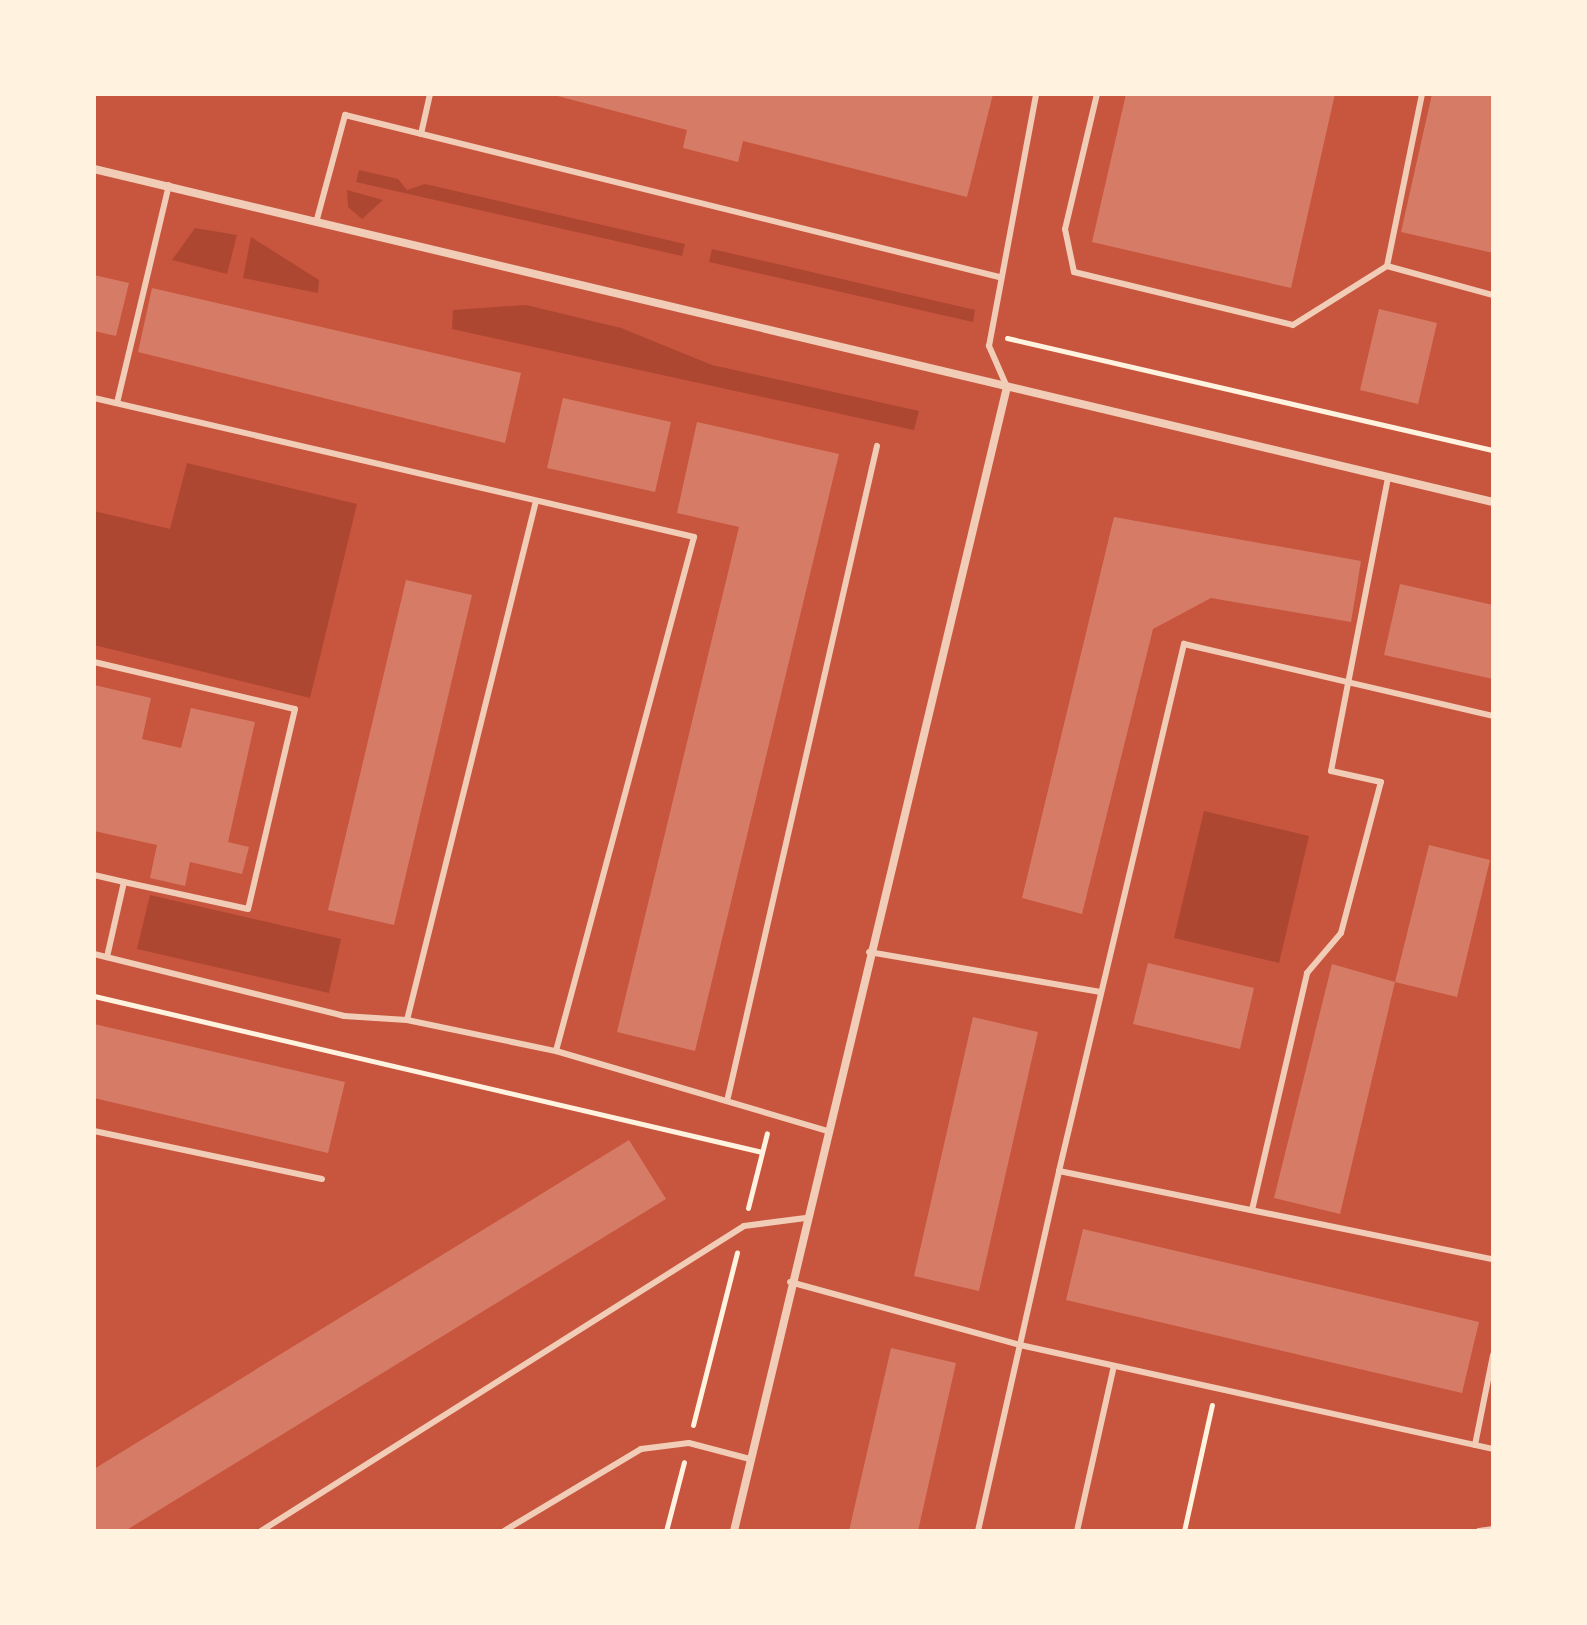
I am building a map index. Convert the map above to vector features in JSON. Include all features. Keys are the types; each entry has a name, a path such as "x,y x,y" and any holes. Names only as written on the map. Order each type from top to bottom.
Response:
{"street":[{"path":"94,169 317,219 1493,502"},
{"path":"734,1531 825,1130 1007,387"}],"lane":[{"path":"421,134 430,94"},
{"path":"1007,387 991,335 999,277 1036,94"},
{"path":"1097,94 1065,229 1074,272 1293,325 1387,266 1422,94"},
{"path":"317,219 345,115 999,277"},
{"path":"117,403 169,185"},
{"path":"1387,266 1493,295"},
{"path":"94,398 694,537 556,1051"},
{"path":"728,1097 877,446"},
{"path":"1252,1210 1307,973 1341,933 1381,782 1331,771 1388,477"},
{"path":"407,1020 536,501"},
{"path":"978,1531 1059,1171 1184,644 1493,716"},
{"path":"94,662 295,709 248,909 94,875"},
{"path":"107,957 124,882"},
{"path":"869,952 1101,992"},
{"path":"94,954 344,1016 407,1020 556,1051 728,1097 825,1130"},
{"path":"94,1131 322,1179"},
{"path":"1059,1171 1493,1259"},
{"path":"261,1531 744,1226 805,1218"},
{"path":"790,1282 1020,1345 1493,1449"},
{"path":"1475,1445 1493,1355"},
{"path":"1077,1531 1114,1366"},
{"path":"504,1531 641,1449 689,1443 750,1459"},
{"path":"1479,1531 1493,1529"}],"path":[{"path":"991,335 1493,450"},
{"path":"94,996 762,1152"},
{"path":"666,1531 773,1112"},
{"path":"1184,1531 1216,1388"}],"shaded area":[{"path":"359,170 398,179 407,190 425,184 685,244 682,256 356,182"},
{"path":"347,190 383,200 362,219 348,207"},
{"path":"195,228 237,235 227,274 172,260"},
{"path":"251,237 319,280 318,293 243,278"},
{"path":"712,249 975,310 973,322 709,262"},
{"path":"526,305 621,328 712,365 919,411 914,430 452,329 453,310"},
{"path":"187,463 357,504 310,698 94,645 94,511 170,529"},
{"path":"1204,811 1309,836 1279,963 1174,938"},
{"path":"150,895 341,939 329,993 137,949"}],"building":[{"path":"550,94 993,94 967,197 743,141 738,162 683,148 687,130"},
{"path":"1126,94 1335,94 1291,288 1092,242"},
{"path":"1432,94 1493,94 1493,253 1401,232"},
{"path":"94,275 129,283 116,336 94,331"},
{"path":"152,288 521,373 505,443 138,352"},
{"path":"1379,309 1437,323 1418,404 1360,390"},
{"path":"563,398 671,422 655,492 547,468"},
{"path":"697,422 839,454 695,1051 617,1032 739,527 677,513"},
{"path":"1114,517 1361,561 1351,622 1211,598 1153,629 1082,914 1022,898"},
{"path":"406,580 472,595 394,925 328,910"},
{"path":"1400,584 1493,605 1493,679 1384,655"},
{"path":"94,685 151,698 142,739 181,748 191,708 255,722 228,842 249,847 242,874 190,862 185,886 150,878 157,845 94,831"},
{"path":"1429,845 1490,860 1457,997 1395,982"},
{"path":"1148,963 1254,988 1240,1049 1133,1024"},
{"path":"1332,964 1395,982 1340,1214 1274,1198"},
{"path":"973,1017 1038,1032 979,1291 914,1276"},
{"path":"94,1024 345,1082 328,1153 94,1098"},
{"path":"629,1140 666,1199 125,1531 94,1531 94,1469"},
{"path":"1083,1229 1479,1322 1462,1393 1066,1300"},
{"path":"891,1348 956,1363 918,1531 849,1531"}]}
